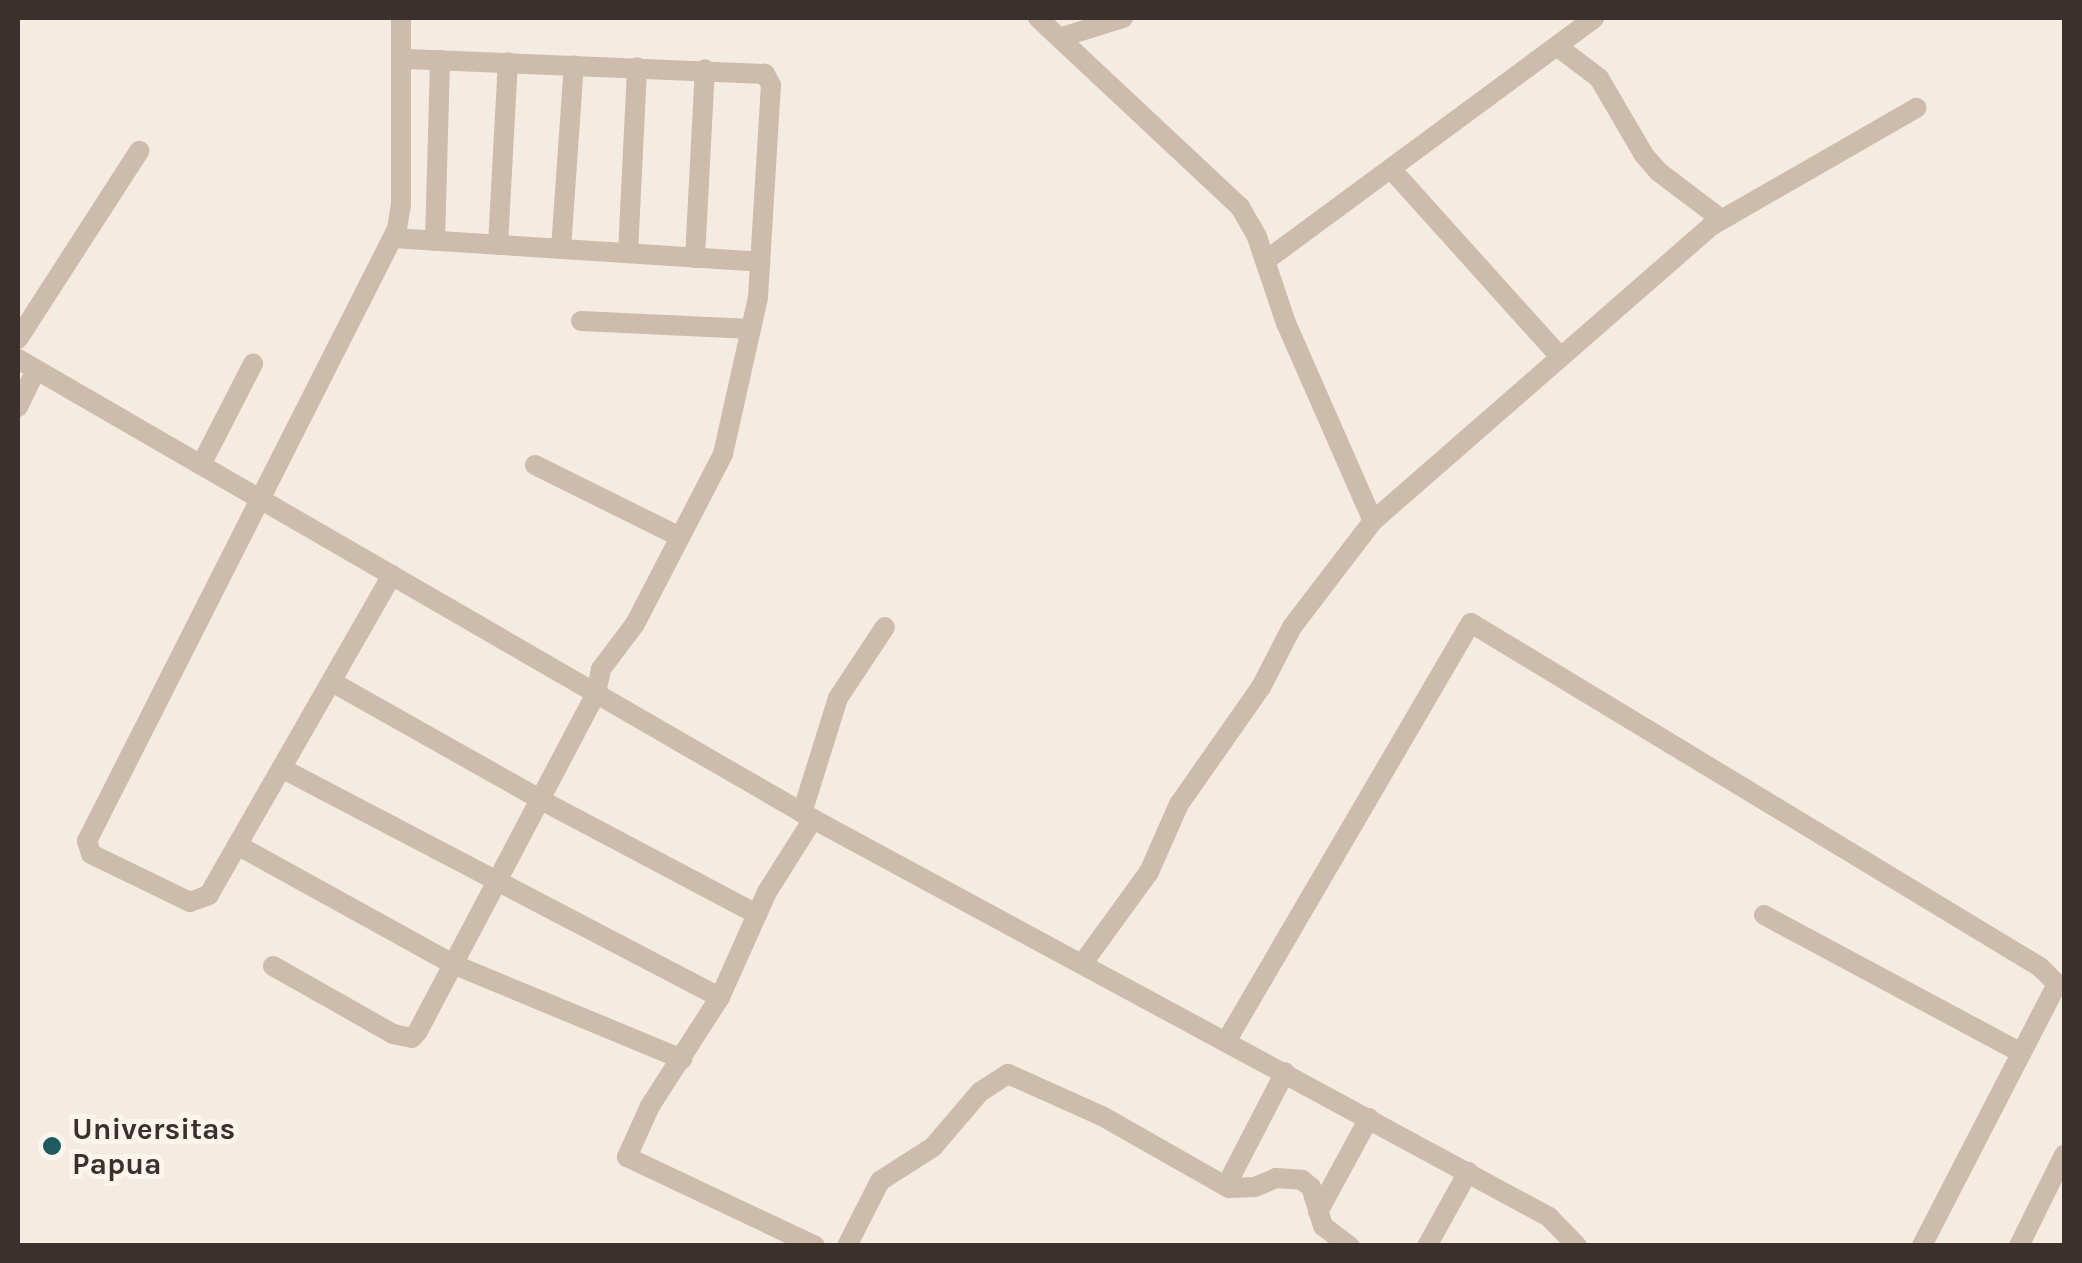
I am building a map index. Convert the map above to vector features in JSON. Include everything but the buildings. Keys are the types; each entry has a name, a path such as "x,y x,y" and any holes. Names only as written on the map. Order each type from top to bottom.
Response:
{"street":[{"path":"392,576 209,895 190,902 100,860 88,849 87,841 394,238 402,205 400,18"},
{"path":"1038,18 1240,207 1372,521"},
{"path":"1062,37 1123,18"},
{"path":"1265,261 1594,18"},
{"path":"1558,47 1599,78 1644,155 1659,172 1721,219"},
{"path":"272,966 404,1039 418,1031 596,693 601,669 636,624 723,454 752,328 760,262 770,80 755,71 401,58"},
{"path":"435,240 440,60"},
{"path":"498,245 508,62"},
{"path":"561,249 574,65"},
{"path":"628,254 637,67"},
{"path":"695,258 705,69"},
{"path":"1084,963 1149,872 1179,804 1261,687 1304,609 1354,551 1372,521 1721,219 1916,108"},
{"path":"18,340 140,150"},
{"path":"1391,170 1560,357"},
{"path":"394,238 760,262"},
{"path":"582,321 752,328"},
{"path":"18,408 27,364 807,816 1549,1217 1576,1246"},
{"path":"201,465 253,364"},
{"path":"535,465 680,537"},
{"path":"1226,1040 1470,624 2040,967 2057,984 1922,1246"},
{"path":"815,1246 627,1157 650,1106 720,996 756,914 807,816 838,698 885,627"},
{"path":"332,682 540,800 756,914"},
{"path":"283,769 720,996"},
{"path":"239,846 456,965 682,1059"},
{"path":"1764,916 2021,1053"},
{"path":"1226,1186 1285,1072"},
{"path":"847,1246 880,1181 933,1147 980,1092 1008,1074 1102,1116 1226,1186 1244,1189 1289,1177 1311,1188 1328,1232 1350,1246"},
{"path":"1318,1212 1370,1118"},
{"path":"2019,1246 2064,1155"},
{"path":"1427,1246 1468,1172"}],"place":[{"name":"Universitas Papua","path":"52,1146"}]}
